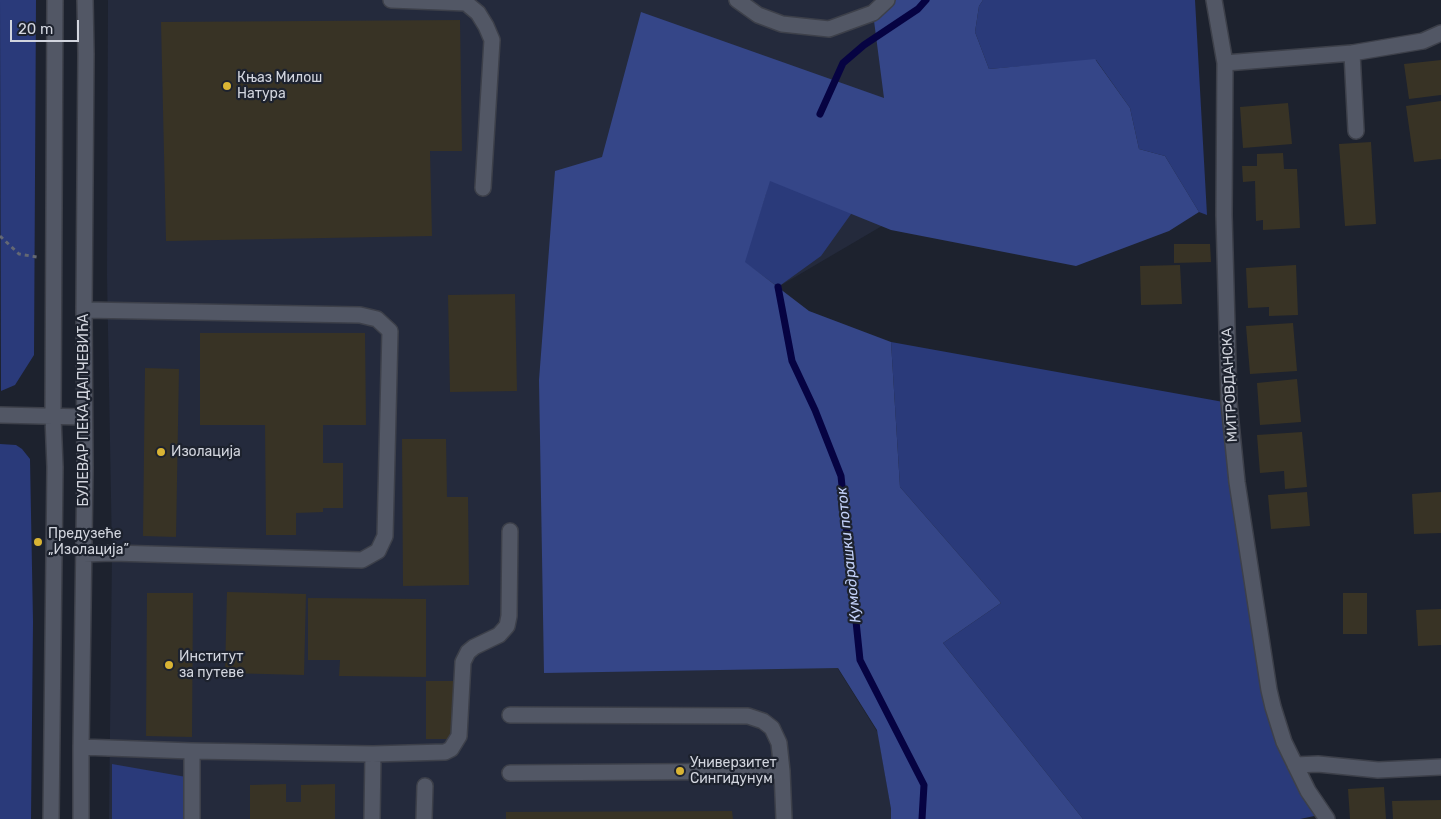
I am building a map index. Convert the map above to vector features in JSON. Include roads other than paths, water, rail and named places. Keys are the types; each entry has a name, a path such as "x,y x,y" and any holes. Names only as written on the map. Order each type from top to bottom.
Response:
{"street":[{"path":"51,819 55,0"},
{"name":"БУЛЕВАР ПЕКА ДАПЧЕВИЋА","path":"81,819 85,358 86,54 84,0"},
{"path":"391,0 466,3 478,13 486,26 492,40 483,188"},
{"path":"737,0 758,15 782,24 829,29 873,13 887,0"},
{"name":"МИТРОВДАНСКА","path":"1214,0 1225,63 1224,206 1229,383 1237,482 1269,690 1284,742 1308,791 1327,819"},
{"path":"1225,63 1352,53 1423,41 1441,33"},
{"path":"1352,53 1356,131"},
{"path":"84,310 360,315 377,320 390,330 385,536 378,551 362,560 112,552 84,554"},
{"path":"0,415 84,417"},
{"path":"81,747 373,754 445,752 455,743 459,736 463,662 468,652 474,647 499,635 507,626 509,616 510,531"},
{"path":"510,715 748,716 762,721 772,728 779,743 784,819"},
{"path":"192,751 192,819"},
{"path":"372,819 373,754"},
{"path":"1295,765 1318,764 1378,770 1441,767"},
{"path":"510,773 782,771"},
{"path":"424,786 424,819"}],"waterway":[{"name":"Кумодрашки поток","path":"820,114 843,63 864,45 918,9 926,0"},
{"name":"Кумодрашки поток","path":"778,287 792,361 815,410 841,476 860,660 924,785 922,819"}],"place":[{"name":"Књаз Милош Натура","path":"227,86"},
{"name":"Изолација","path":"161,452"},
{"name":"Предузеће „Изолација”","path":"38,542"},
{"name":"Институт за путеве","path":"169,665"},
{"name":"Универзитет Сингидунум","path":"680,771"}]}
